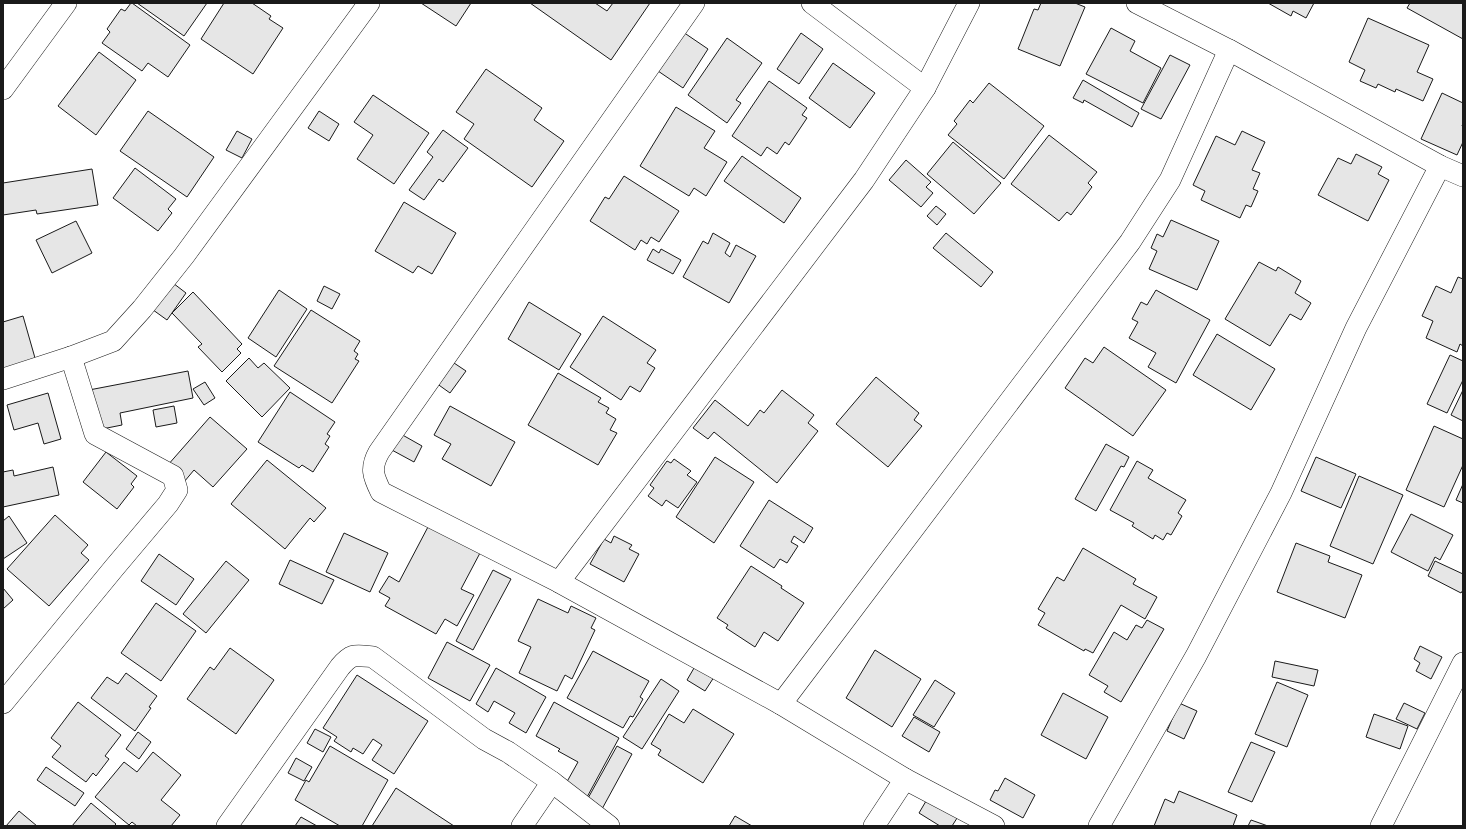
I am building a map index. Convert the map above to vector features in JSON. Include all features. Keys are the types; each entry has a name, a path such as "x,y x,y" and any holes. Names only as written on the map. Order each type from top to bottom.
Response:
{"street":[{"path":"3,89 66,3"},
{"path":"3,379 71,357 114,341 142,309 184,256 369,3"},
{"path":"694,3 384,445 374,462 374,477 381,492 559,582 781,704 905,779 994,826"},
{"path":"812,3 925,88"},
{"path":"559,582 864,180 925,88 968,3"},
{"path":"1137,3 1229,50 1440,166 1463,176"},
{"path":"781,704 1130,242 1170,180 1229,50"},
{"path":"1099,826 1196,656 1281,493 1356,328 1440,166"},
{"path":"3,703 168,504 176,490 173,476 94,434 71,357"},
{"path":"227,826 340,668 348,658 356,655 373,657 484,739 508,752 552,782 609,826"},
{"path":"1382,826 1463,663"},
{"path":"874,826 905,779"},
{"path":"522,826 552,782"}],"building":[{"path":"131,3 190,45 168,77 148,63 142,71 102,43 110,32 107,29 121,9 125,11"},
{"path":"137,3 207,3 184,36"},
{"path":"224,3 252,3 271,16 269,19 283,28 253,74 201,39"},
{"path":"421,3 471,3 456,26"},
{"path":"530,3 595,3 607,11 613,3 650,3 611,60"},
{"path":"1041,3 1075,3 1085,7 1060,66 1018,49 1034,9 1038,10"},
{"path":"1268,3 1314,3 1306,18 1293,11 1291,16"},
{"path":"1410,3 1463,3 1463,39 1407,8"},
{"path":"1368,18 1429,45 1417,72 1433,79 1423,101 1396,89 1395,92 1378,84 1376,88 1360,81 1365,70 1349,62"},
{"path":"1111,28 1135,41 1130,51 1161,68 1143,103 1086,74"},
{"path":"683,32 708,49 683,88 658,71"},
{"path":"801,33 823,49 799,84 777,69"},
{"path":"727,38 762,63 736,100 741,103 727,123 688,95"},
{"path":"99,52 136,80 96,135 58,106"},
{"path":"1170,55 1190,65 1161,119 1141,109"},
{"path":"833,63 875,93 850,128 809,98"},
{"path":"486,69 542,108 534,120 564,141 532,187 464,139 474,124 456,112"},
{"path":"1083,80 1139,113 1132,127 1084,100 1083,103 1073,98"},
{"path":"769,81 807,108 802,115 807,118 789,145 785,142 777,154 767,147 761,156 732,136"},
{"path":"989,83 1044,126 1004,179 948,135 957,124 954,121 970,100 973,103"},
{"path":"1442,93 1463,103 1463,142 1457,155 1421,139"},
{"path":"373,95 429,133 394,184 357,159 373,135 354,122"},
{"path":"676,107 715,131 704,148 727,162 706,196 694,188 689,196 640,166"},
{"path":"148,111 214,157 187,197 120,151"},
{"path":"319,111 339,124 329,141 308,128"},
{"path":"443,130 468,148 443,182 439,179 424,200 409,190 433,157 427,152"},
{"path":"237,131 252,139 242,158 226,150"},
{"path":"1242,131 1265,142 1252,170 1260,173 1253,189 1258,191 1251,207 1246,205 1240,218 1201,200 1205,191 1193,185 1216,136 1235,145"},
{"path":"1049,135 1097,172 1088,183 1092,187 1071,215 1067,212 1059,221 1011,184"},
{"path":"953,142 1001,183 974,214 927,174"},
{"path":"1356,154 1382,167 1378,174 1389,180 1368,221 1318,195 1338,158 1351,164"},
{"path":"742,156 801,198 784,223 724,181"},
{"path":"906,160 931,182 926,187 933,193 921,207 889,180"},
{"path":"135,168 176,199 168,209 172,213 158,231 113,198"},
{"path":"92,169 98,205 37,214 36,210 3,215 3,183"},
{"path":"624,176 679,211 659,242 651,237 647,244 641,240 635,250 590,221 605,197 609,199"},
{"path":"404,202 456,233 432,274 418,266 413,273 375,251"},
{"path":"936,206 946,214 937,225 927,216"},
{"path":"1171,220 1219,241 1197,290 1149,269 1157,251 1151,248 1157,234 1163,237"},
{"path":"76,221 92,253 52,273 36,240"},
{"path":"713,233 730,243 725,253 730,257 736,245 756,256 729,303 683,277 703,241 708,244"},
{"path":"946,233 993,272 981,287 933,248"},
{"path":"653,249 659,253 661,249 681,260 673,274 647,260"},
{"path":"1259,262 1276,271 1278,267 1301,281 1295,293 1311,303 1301,320 1290,314 1270,346 1225,319"},
{"path":"1458,277 1463,279 1463,346 1460,344 1457,352 1426,338 1433,321 1422,316 1436,286 1451,293"},
{"path":"169,280 186,293 167,320 149,307"},
{"path":"324,286 340,294 332,309 317,301"},
{"path":"279,290 307,309 276,357 248,338"},
{"path":"1156,290 1210,320 1176,383 1148,367 1156,353 1129,338 1138,322 1132,319 1141,302 1147,305"},
{"path":"193,292 242,344 237,349 241,353 222,372 198,347 202,344 172,313"},
{"path":"529,302 581,334 559,370 508,339"},
{"path":"311,310 360,341 354,351 358,354 355,359 359,361 332,403 274,366"},
{"path":"23,316 35,358 3,371 3,322"},
{"path":"603,316 656,350 647,363 655,368 640,392 630,386 621,400 570,367"},
{"path":"1217,334 1275,369 1251,410 1193,375"},
{"path":"1104,347 1166,390 1133,436 1065,388 1085,358 1093,363"},
{"path":"1450,355 1463,361 1463,380 1447,413 1427,404"},
{"path":"249,358 258,368 264,363 290,388 262,417 226,381"},
{"path":"451,361 466,371 450,393 436,383"},
{"path":"188,371 193,398 120,413 122,425 97,430 89,390"},
{"path":"558,373 601,398 598,402 609,408 606,413 616,419 610,430 617,433 598,465 528,425"},
{"path":"876,377 919,413 914,420 922,426 888,467 836,424"},
{"path":"205,382 215,398 204,405 193,389"},
{"path":"782,390 814,415 808,423 818,431 777,483 714,432 708,439 693,428 715,400 748,426 760,410 764,413"},
{"path":"1463,390 1463,421 1451,415"},
{"path":"290,392 335,422 327,434 330,436 325,444 329,447 313,472 302,465 299,468 258,442"},
{"path":"48,393 61,439 44,444 38,423 14,430 7,405"},
{"path":"174,406 177,423 156,427 153,410"},
{"path":"450,406 515,442 491,486 442,459 451,444 434,435"},
{"path":"210,417 247,449 213,487 194,470 184,482 167,466"},
{"path":"1434,426 1463,439 1463,465 1444,507 1406,490"},
{"path":"399,433 422,446 414,462 390,449"},
{"path":"1106,444 1129,457 1124,467 1121,466 1096,511 1075,499"},
{"path":"106,452 137,476 131,484 134,487 117,509 83,482"},
{"path":"715,457 754,482 714,543 676,517"},
{"path":"1316,457 1356,474 1341,508 1301,491"},
{"path":"674,459 691,471 687,475 697,482 678,508 666,500 662,506 648,496 654,488 650,485 667,461 671,463"},
{"path":"267,460 326,508 314,522 310,518 285,549 231,504"},
{"path":"1137,461 1153,470 1148,478 1186,500 1178,513 1182,516 1171,535 1167,533 1163,540 1155,535 1153,539 1132,526 1134,523 1110,510"},
{"path":"53,467 59,495 3,507 3,472 13,470 14,476"},
{"path":"1359,476 1403,495 1373,564 1330,546"},
{"path":"1463,484 1463,503 1456,500"},
{"path":"769,500 813,528 804,543 794,536 791,542 798,546 787,563 780,559 774,568 740,546"},
{"path":"1411,514 1453,535 1440,560 1435,557 1428,571 1391,552"},
{"path":"55,515 88,545 81,553 89,560 49,606 7,569"},
{"path":"9,516 27,543 3,559 3,521"},
{"path":"429,525 480,553 461,589 474,595 457,626 445,619 436,634 385,606 390,598 379,592 389,576 399,582"},
{"path":"344,533 388,553 370,592 326,572"},
{"path":"614,536 632,545 629,549 639,554 624,582 590,564 604,539 611,543"},
{"path":"1296,543 1330,556 1328,562 1362,575 1345,618 1277,592"},
{"path":"1083,548 1136,579 1133,584 1157,597 1145,619 1121,605 1093,653 1085,649 1084,651 1038,625 1045,613 1038,609 1057,577 1064,581"},
{"path":"159,554 194,579 176,605 141,581"},
{"path":"290,560 334,580 322,604 279,584"},
{"path":"226,561 249,580 206,633 183,614"},
{"path":"1435,561 1463,574 1463,590 1461,593 1428,576"},
{"path":"751,566 782,586 781,588 804,603 778,641 764,632 755,647 726,628 728,625 717,618"},
{"path":"493,570 511,579 473,650 456,641"},
{"path":"3,588 13,600 3,609"},
{"path":"538,599 568,613 571,606 596,618 591,628 595,630 572,679 565,675 557,691 519,673 531,647 518,641"},
{"path":"156,603 196,631 161,681 121,653"},
{"path":"1147,620 1164,629 1121,702 1104,692 1108,686 1089,675 1114,632 1127,640 1136,625 1142,628"},
{"path":"447,642 490,665 470,701 428,678"},
{"path":"1420,646 1442,657 1431,679 1416,671 1420,663 1414,659"},
{"path":"230,648 274,680 236,734 187,699 210,667 214,670"},
{"path":"875,650 921,679 892,727 846,698"},
{"path":"593,651 649,681 640,697 643,699 633,717 630,716 623,728 567,698"},
{"path":"1275,661 1318,670 1314,686 1272,677"},
{"path":"697,663 716,674 705,691 687,680"},
{"path":"496,668 546,697 526,733 509,723 515,713 494,701 488,712 476,704"},
{"path":"126,673 157,696 149,707 151,708 135,731 91,698 107,677 118,684"},
{"path":"357,675 428,721 394,774 372,760 382,745 373,739 363,754 353,748 351,752 334,741 337,737 323,728"},
{"path":"661,679 679,691 642,749 623,737"},
{"path":"935,680 955,693 934,727 913,715"},
{"path":"1277,682 1308,695 1287,747 1255,734"},
{"path":"1063,693 1108,717 1086,759 1041,735"},
{"path":"78,702 121,735 105,756 109,759 96,776 93,773 86,782 52,757 61,746 51,738"},
{"path":"554,702 619,738 586,799 564,787 578,762 558,751 560,749 536,736"},
{"path":"1179,703 1197,711 1184,739 1167,731"},
{"path":"1404,703 1425,713 1417,729 1396,719"},
{"path":"693,709 734,734 703,783 658,755 661,750 651,744 669,714 684,723"},
{"path":"1374,714 1408,726 1400,749 1366,737"},
{"path":"914,717 940,732 929,752 902,736"},
{"path":"315,729 331,737 323,752 307,743"},
{"path":"138,732 151,742 139,759 126,749"},
{"path":"1251,742 1275,752 1252,802 1228,792"},
{"path":"330,746 388,780 362,826 340,826 295,800 306,780 309,782"},
{"path":"617,746 632,754 602,809 587,800"},
{"path":"153,752 181,775 161,800 180,815 171,826 137,826 132,822 129,825 95,797 124,762 137,772"},
{"path":"296,758 312,767 304,781 288,773"},
{"path":"46,767 84,793 75,806 37,780"},
{"path":"1005,778 1035,795 1023,818 990,800 995,790 998,791"},
{"path":"396,788 454,826 372,826"},
{"path":"1179,791 1237,815 1233,826 1154,826 1165,799 1174,803"},
{"path":"929,796 959,815 952,826 940,826 919,813"},
{"path":"91,803 116,824 114,826 72,826"},
{"path":"19,811 37,826 6,826"},
{"path":"735,816 752,826 729,826"},
{"path":"301,817 317,826 295,826"},
{"path":"1251,820 1268,826 1248,826"}]}
